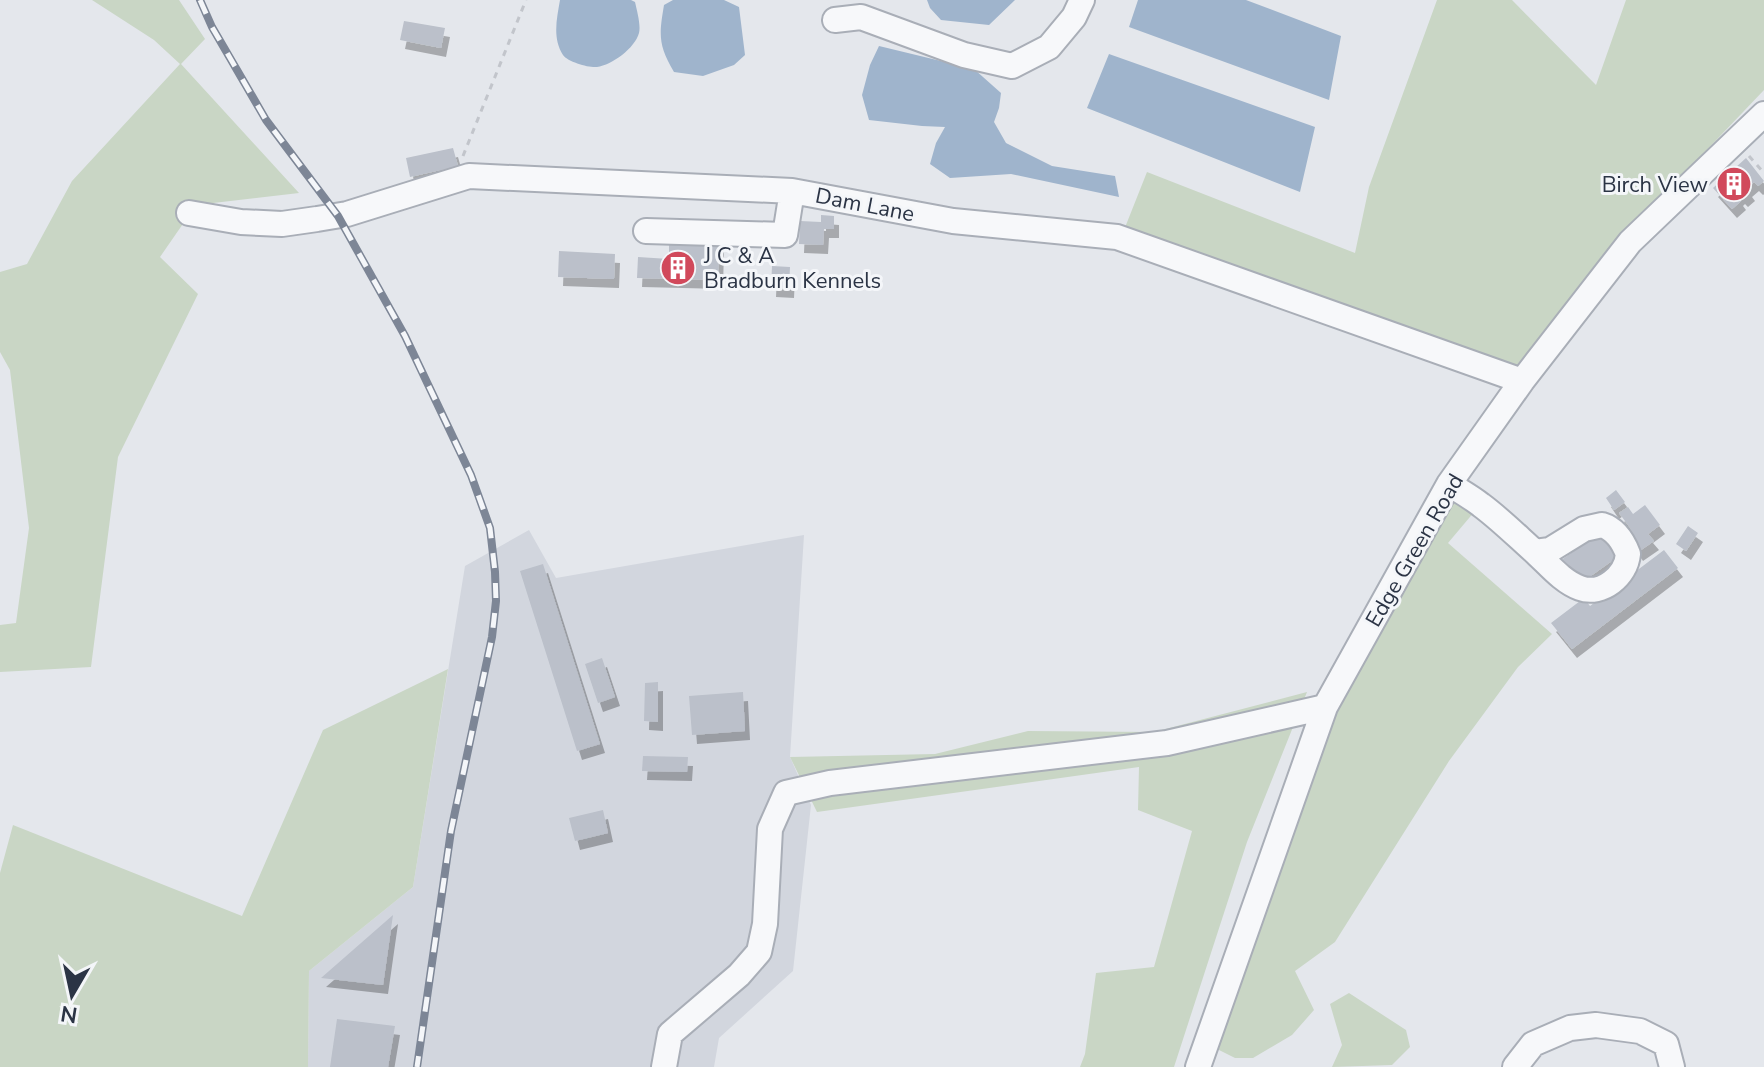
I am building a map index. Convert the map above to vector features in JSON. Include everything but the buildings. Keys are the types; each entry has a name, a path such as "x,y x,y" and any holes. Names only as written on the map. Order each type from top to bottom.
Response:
{"street":[{"path":"835,20 861,17 964,55 1012,66 1049,47 1074,17 1082,0"},
{"name":"Edge Green Road","path":"1204,1063 1325,707 1449,484 1522,381 1630,242 1764,114"},
{"name":"Dam Lane","path":"189,213 241,222 282,224 305,221 347,214 469,176 792,191 953,221 1117,237 1522,381"},
{"path":"646,231 785,235 792,191"},
{"path":"1449,484 1483,506 1535,552"},
{"path":"664,1067 670,1034 739,975 759,952 765,924 770,829 786,793 830,783 1167,743 1325,707"},
{"path":"1515,1067 1533,1044 1570,1028 1596,1025 1640,1031 1666,1044 1672,1067"}],"path":[{"path":"454,180 526,0"}],"shaded area":[{"path":"529,530 556,578 804,535 790,757 811,805 793,971 719,1038 714,1067 308,1067 309,971 413,887 465,566"}],"green space":[{"path":"92,0 179,0 205,39 181,64 299,193 196,205 160,257 198,294 118,457 91,667 0,672 0,625 16,623 29,528 10,370 0,352 0,272 27,264 72,181 180,64 154,40"},
{"path":"1437,0 1512,0 1596,85 1626,0 1764,0 1764,90 1619,242 1514,369 1124,230 1147,172 1355,253 1369,187"},
{"path":"1458,498 1475,511 1448,543 1552,634 1518,667 1449,761 1335,942 1295,971 1314,1010 1292,1035 1253,1058 1235,1058 1211,1046 1340,698 1445,504"},
{"path":"448,669 413,887 309,971 308,1067 0,1067 0,873 13,825 242,916 323,730"},
{"path":"1307,692 1247,842 1174,1067 1080,1067 1085,1054 1096,973 1154,967 1192,831 1138,810 1139,767 817,812 790,757 935,754 1028,731 1154,732"},
{"path":"1349,993 1406,1030 1410,1047 1392,1065 1332,1067 1342,1045 1330,1004"}],"water":[{"path":"560,0 635,2 640,26 637,39 622,55 603,66 589,67 569,60 557,42"},
{"path":"673,0 724,0 739,7 745,55 734,65 703,76 674,72 662,47 661,32 664,5"},
{"path":"927,0 1015,0 989,25 941,20"},
{"path":"1138,0 1246,0 1341,36 1329,100 1129,27"},
{"path":"879,46 974,69 1001,93 994,122 1006,143 1052,166 1115,176 1119,197 1011,174 950,178 930,164 945,127 869,120 862,95"},
{"path":"1109,54 1315,127 1300,192 1087,108"}],"railway":[{"path":"200,0 212,27 266,120 338,216 405,336 471,475 490,528 496,601 492,637 451,831 417,1067"}],"place":[{"name":"Birch View","path":"1734,184"},
{"name":"J C & A Bradburn Kennels","path":"678,268"}]}
